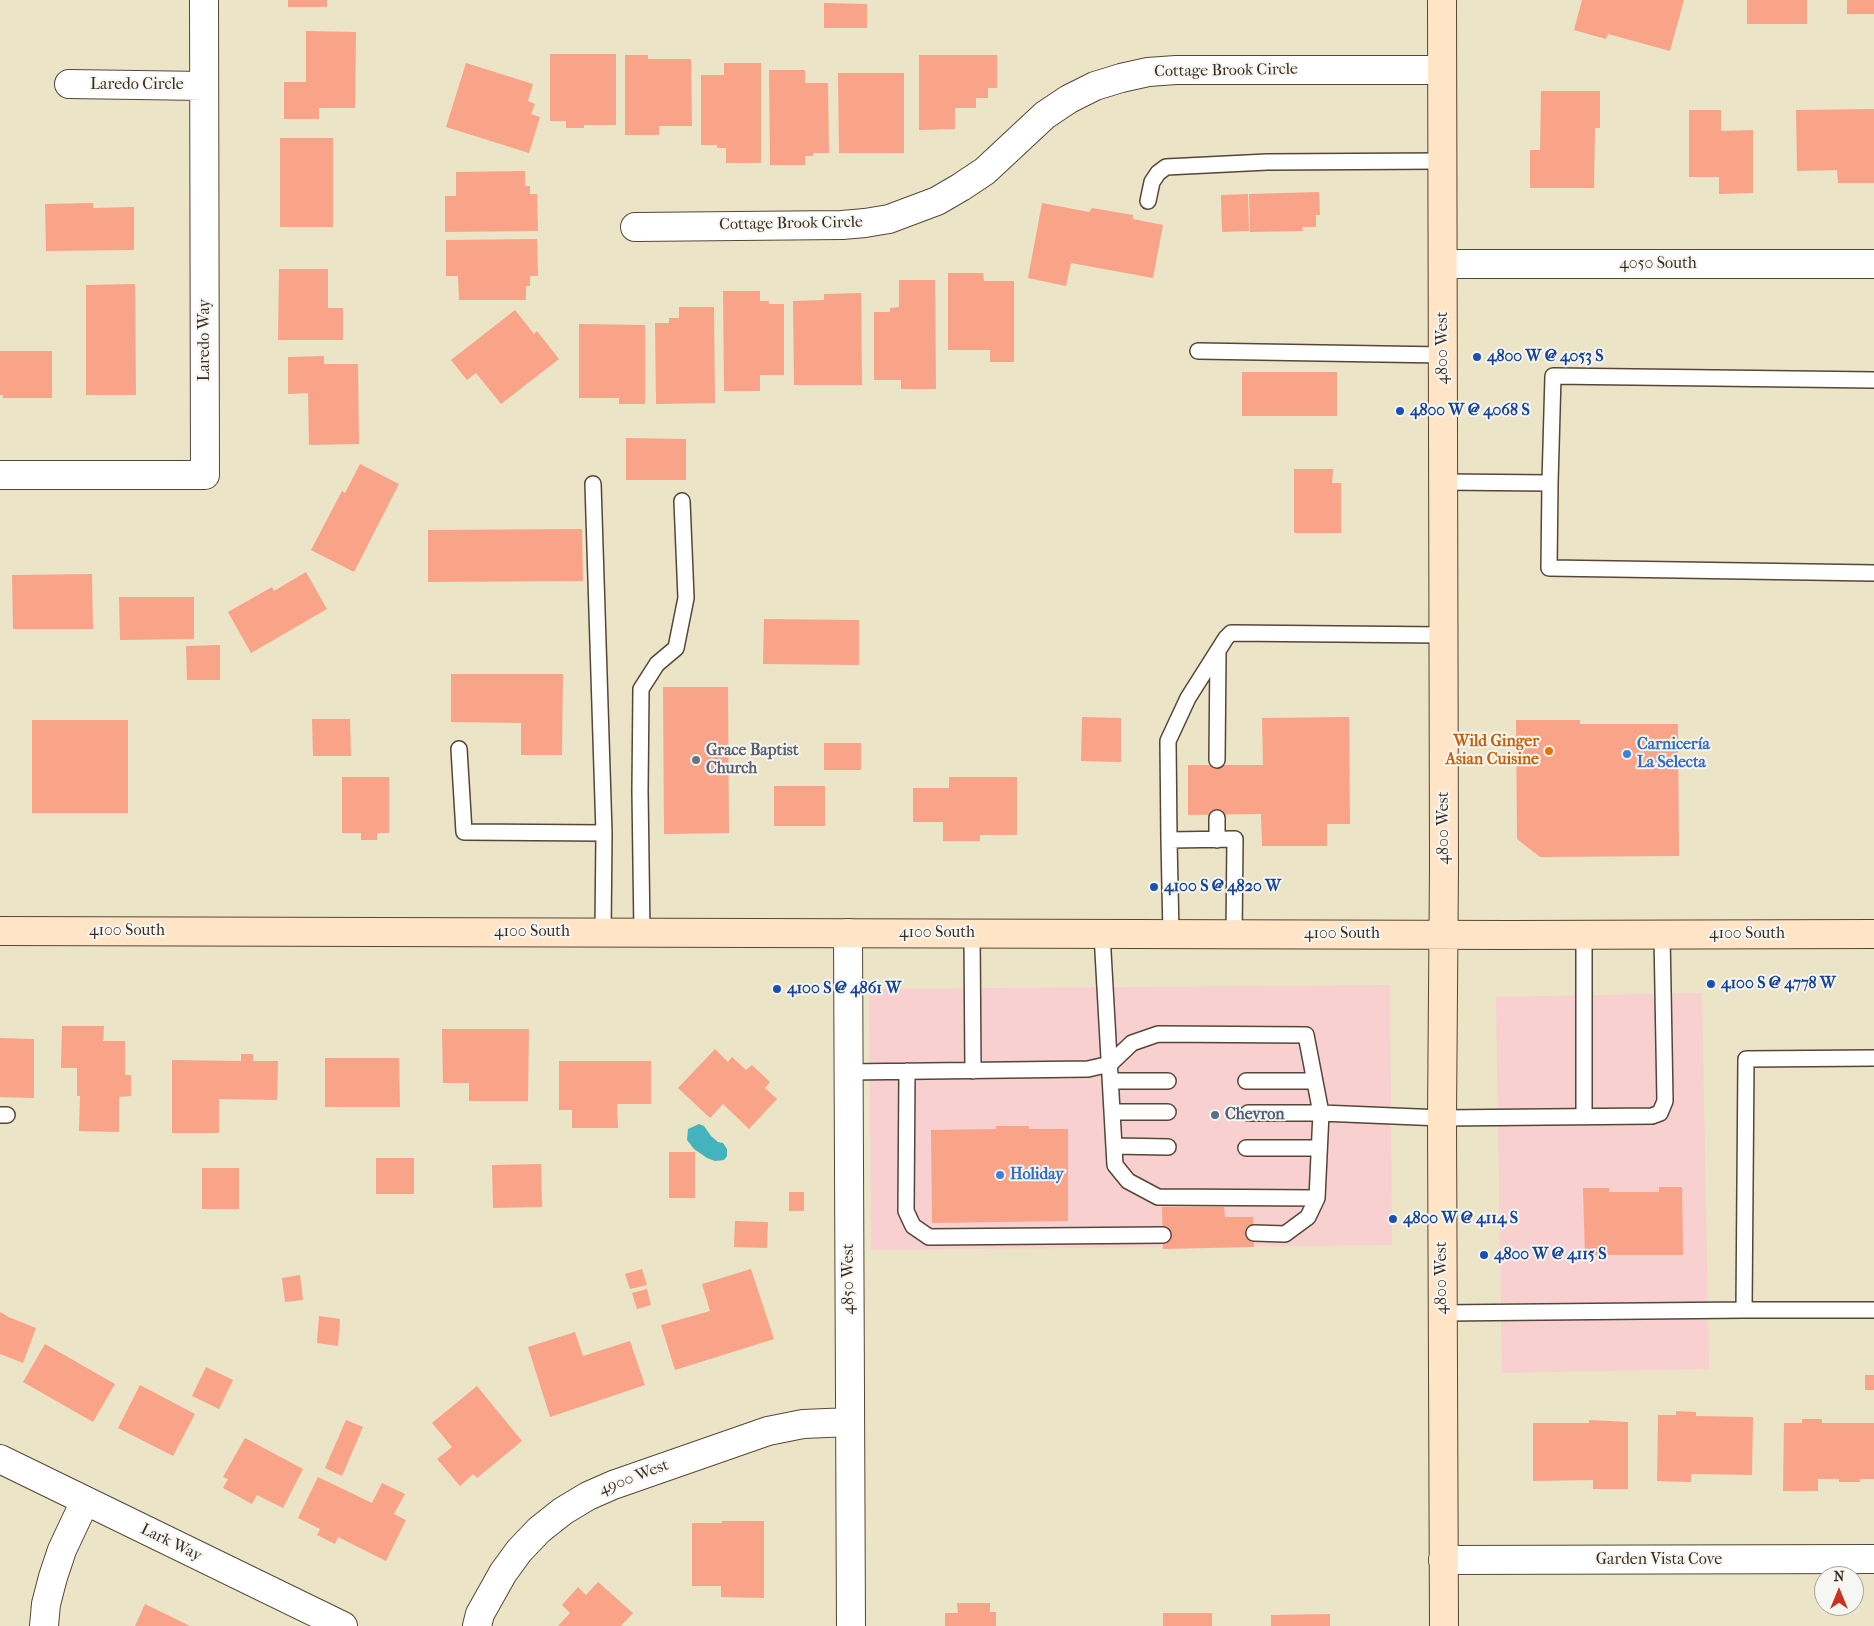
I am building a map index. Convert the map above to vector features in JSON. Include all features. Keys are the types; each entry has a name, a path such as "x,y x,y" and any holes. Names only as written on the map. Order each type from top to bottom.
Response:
{"main road":[{"name":"4800 West","path":"1442,0 1442,1313 1444,1626"},
{"name":"4100 South","path":"0,931 1443,935 1874,934"}],"street":[{"name":"Laredo Way","path":"0,475 205,475 204,0"},
{"name":"Cottage Brook Circle","path":"635,227 842,225 889,219 937,201 961,187 984,171 1045,115 1069,99 1094,86 1148,72 1176,70 1442,70"},
{"name":"Laredo Circle","path":"69,84 204,86"},
{"name":"4050 South","path":"1442,264 1874,264"},
{"name":"4850 West","path":"848,933 851,1626"},
{"name":"4900 West","path":"477,1626 480,1614 502,1573 519,1551 539,1530 563,1511 588,1496 613,1485 768,1431 803,1424 850,1422"},
{"name":"Lark Way","path":"0,1459 343,1626"},
{"path":"44,1626 46,1604 53,1577 62,1550 85,1501"},
{"name":"Garden Vista Cove","path":"1443,1560 1874,1559"}],"lane":[{"path":"1148,201 1152,182 1158,173 1166,167 1267,162 1442,161"},
{"path":"1198,351 1442,355"},
{"path":"1874,380 1553,376 1549,568 1874,573"},
{"path":"1443,482 1550,483"},
{"path":"593,484 604,833 603,932"},
{"path":"642,933 641,690 657,664 676,648 686,598 682,501"},
{"path":"1171,934 1168,741 1188,698 1226,638 1231,633 1443,635"},
{"path":"1216,760 1218,652"},
{"path":"459,748 464,832 604,833"},
{"path":"1217,818 1217,840"},
{"path":"1169,840 1235,839 1234,934"},
{"path":"972,934 973,1071"},
{"path":"1102,934 1116,1165 1128,1181 1158,1197 1317,1198"},
{"path":"1584,935 1584,1117"},
{"path":"1248,1113 1442,1118 1652,1116 1660,1113 1665,1101 1662,935"},
{"path":"848,1072 1088,1069 1110,1064 1132,1043 1158,1034 1306,1035 1321,1114 1317,1198 1308,1217 1285,1234 1254,1233"},
{"path":"1744,1310 1746,1060 1874,1058"},
{"path":"907,1071 906,1211 913,1226 929,1237 1163,1235"},
{"path":"1111,1081 1168,1081"},
{"path":"1246,1081 1315,1081"},
{"path":"1113,1112 1168,1112"},
{"path":"1115,1146 1168,1147"},
{"path":"1246,1148 1319,1148"},
{"path":"1442,1313 1874,1310"}],"shaded area":[{"path":"1390,985 1392,1245 871,1250 869,989"},
{"path":"1702,993 1709,1369 1502,1373 1496,997"}],"water":[{"path":"699,1124 704,1126 718,1142 723,1143 727,1149 727,1156 724,1160 715,1161 707,1158 694,1149 687,1140 688,1129"}],"building":[{"path":"288,0 327,0 327,7 288,7"},
{"path":"1582,0 1684,0 1670,51 1608,34 1606,39 1574,30"},
{"path":"1747,0 1807,0 1807,24 1747,24"},
{"path":"1847,0 1874,0 1874,14 1847,14"},
{"path":"824,3 867,4 867,28 824,28"},
{"path":"306,31 356,32 355,108 319,108 319,119 284,119 284,82 306,82"},
{"path":"550,54 616,54 616,125 584,125 584,128 566,128 566,121 550,121"},
{"path":"625,55 648,55 648,59 691,59 692,126 659,126 659,135 625,135"},
{"path":"919,55 997,55 997,88 988,88 988,98 976,98 976,108 955,108 955,129 919,130"},
{"path":"466,63 533,84 528,101 535,104 531,114 540,117 529,153 446,127"},
{"path":"724,63 761,63 761,163 726,163 726,148 717,148 717,145 701,145 701,75 724,75"},
{"path":"769,70 805,70 805,83 828,83 829,153 813,153 813,156 805,156 805,165 770,165"},
{"path":"838,73 904,73 904,153 839,153"},
{"path":"1541,91 1600,91 1600,128 1595,128 1594,188 1530,188 1530,150 1540,150"},
{"path":"1874,109 1874,183 1838,183 1837,170 1797,171 1796,110"},
{"path":"1689,110 1721,110 1721,131 1753,130 1753,193 1719,194 1719,177 1689,177"},
{"path":"280,138 333,138 333,227 280,227"},
{"path":"525,171 525,186 530,186 530,194 537,194 538,231 445,232 445,196 456,196 456,172"},
{"path":"1319,192 1320,215 1316,215 1316,227 1302,227 1303,231 1250,232 1249,194"},
{"path":"1248,194 1249,231 1222,232 1221,195"},
{"path":"93,203 93,208 134,207 134,250 46,251 45,204"},
{"path":"1042,203 1089,212 1092,208 1133,215 1133,219 1163,225 1153,278 1071,263 1066,286 1028,278"},
{"path":"537,239 538,276 530,276 530,286 526,286 526,300 459,300 458,276 446,276 446,240"},
{"path":"279,269 328,269 328,308 343,308 343,340 278,340"},
{"path":"948,273 983,273 984,281 1014,281 1014,362 990,362 990,350 948,350"},
{"path":"899,280 935,280 936,389 901,389 901,380 874,380 874,312 890,312 890,308 899,307"},
{"path":"135,284 136,395 86,395 86,285"},
{"path":"723,291 760,291 760,301 769,301 769,304 784,304 784,375 760,375 760,391 724,391"},
{"path":"861,293 862,385 794,385 793,301 824,300 824,294"},
{"path":"679,307 714,307 715,403 656,404 655,323 669,323 669,318 679,318"},
{"path":"515,310 534,334 537,331 559,359 501,404 476,373 467,380 451,360"},
{"path":"579,324 645,325 645,404 619,404 619,398 579,398"},
{"path":"0,351 52,351 52,398 3,398 3,395 0,395"},
{"path":"324,356 324,364 358,364 359,444 309,445 308,393 288,394 288,357"},
{"path":"1242,372 1337,372 1337,416 1242,416"},
{"path":"626,438 686,439 686,480 626,480"},
{"path":"360,464 399,484 354,572 311,550 342,491 345,493"},
{"path":"1294,469 1333,469 1332,483 1341,483 1341,533 1294,533"},
{"path":"582,529 583,581 428,582 428,530"},
{"path":"306,572 327,609 251,653 228,612 272,587 274,591"},
{"path":"92,574 93,629 13,629 12,575"},
{"path":"119,597 194,597 194,639 120,640"},
{"path":"764,619 859,620 859,665 763,664"},
{"path":"220,645 220,680 187,680 186,646"},
{"path":"451,674 563,674 562,755 521,755 521,723 451,722"},
{"name":"Grace Baptist Church","path":"663,687 728,687 729,833 664,834"},
{"path":"1082,717 1121,718 1121,762 1081,761"},
{"path":"1349,717 1350,824 1327,824 1327,846 1262,846 1261,814 1188,815 1188,765 1263,765 1262,718"},
{"path":"312,719 350,719 351,756 313,756"},
{"path":"32,720 128,720 128,813 32,813"},
{"path":"1516,720 1580,720 1580,724 1678,724 1679,856 1540,857 1517,839"},
{"path":"824,743 861,743 861,770 824,770"},
{"path":"342,777 389,777 389,833 377,833 377,840 361,840 361,833 342,833"},
{"path":"949,777 1017,777 1017,835 980,835 980,841 943,841 943,822 913,822 913,788 949,788"},
{"path":"774,786 825,786 825,826 774,826"},
{"path":"62,1026 104,1026 103,1041 125,1041 125,1075 131,1075 131,1096 119,1097 119,1132 79,1131 80,1096 77,1096 77,1068 61,1068"},
{"path":"442,1029 529,1029 528,1101 469,1101 469,1083 443,1083"},
{"path":"0,1038 34,1039 34,1098 0,1097"},
{"path":"715,1049 728,1062 732,1057 746,1070 752,1065 770,1082 765,1088 777,1099 749,1129 723,1104 710,1118 678,1088"},
{"path":"241,1054 253,1054 253,1061 278,1061 277,1100 219,1099 219,1133 172,1133 172,1060 241,1061"},
{"path":"325,1058 399,1058 400,1107 325,1107"},
{"path":"559,1061 651,1061 651,1104 617,1104 618,1128 572,1128 572,1110 559,1110"},
{"name":"Holiday","path":"996,1126 1029,1126 1029,1129 1068,1129 1068,1221 932,1223 931,1130 996,1129"},
{"path":"669,1152 695,1152 695,1198 669,1198"},
{"path":"376,1158 414,1158 414,1194 376,1194"},
{"path":"541,1164 542,1207 493,1208 492,1165"},
{"path":"202,1168 239,1168 239,1209 202,1209"},
{"path":"1659,1187 1682,1187 1683,1255 1585,1255 1583,1188 1609,1188 1609,1192 1659,1192"},
{"path":"789,1192 804,1192 804,1211 789,1211"},
{"path":"1162,1207 1224,1207 1225,1217 1253,1217 1254,1247 1163,1249"},
{"path":"735,1221 768,1222 767,1248 734,1247"},
{"path":"642,1269 647,1285 630,1289 625,1274"},
{"path":"751,1269 774,1339 675,1370 661,1325 710,1311 702,1284"},
{"path":"300,1275 303,1300 285,1302 282,1278"},
{"path":"647,1289 651,1305 637,1309 632,1293"},
{"path":"0,1312 36,1328 23,1363 0,1354"},
{"path":"319,1316 340,1319 338,1346 317,1343"},
{"path":"575,1332 583,1356 630,1341 645,1385 550,1417 528,1347"},
{"path":"45,1344 115,1384 93,1422 23,1382"},
{"path":"206,1367 233,1380 219,1409 192,1396"},
{"path":"1865,1375 1874,1375 1874,1390 1865,1390"},
{"path":"140,1385 195,1414 173,1456 118,1428"},
{"path":"477,1386 522,1441 477,1478 473,1474 460,1486 437,1459 452,1447 432,1423"},
{"path":"1676,1411 1696,1412 1696,1416 1753,1417 1752,1475 1691,1474 1691,1482 1657,1481 1658,1415 1676,1415"},
{"path":"1802,1419 1822,1419 1822,1423 1874,1423 1874,1479 1860,1479 1860,1482 1839,1482 1839,1479 1818,1479 1818,1491 1783,1491 1784,1423 1802,1423"},
{"path":"346,1420 363,1427 342,1476 325,1468"},
{"path":"1589,1420 1628,1422 1628,1489 1593,1489 1593,1480 1533,1481 1533,1423 1589,1423"},
{"path":"245,1438 303,1469 283,1508 257,1495 252,1504 223,1488 228,1479 223,1477"},
{"path":"318,1477 372,1503 382,1483 405,1494 394,1514 406,1520 386,1561 338,1537 335,1544 317,1535 320,1529 298,1518"},
{"path":"722,1521 764,1521 764,1598 721,1597 721,1586 692,1586 692,1523 722,1523"},
{"path":"598,1582 633,1613 621,1626 558,1626 570,1613 562,1605 578,1587 586,1595"},
{"path":"957,1603 990,1603 990,1612 996,1612 996,1626 945,1626 945,1613 958,1613"},
{"path":"145,1604 190,1626 135,1626"},
{"path":"1163,1613 1212,1613 1212,1626 1163,1626"},
{"path":"1330,1614 1330,1626 1271,1626 1271,1615"}],"place":[{"name":"4800 W @ 4053 S","path":"1477,357"},
{"name":"4800 W @ 4068 S","path":"1400,411"},
{"name":"Wild Ginger Asian Cuisine","path":"1549,751"},
{"name":"Carnicería La Selecta","path":"1627,754"},
{"name":"Grace Baptist Church","path":"696,760"},
{"name":"4100 S @ 4820 W","path":"1154,887"},
{"name":"4100 S @ 4778 W","path":"1711,984"},
{"name":"4100 S @ 4861 W","path":"777,989"},
{"name":"Chevron","path":"1215,1115"},
{"name":"Holiday","path":"1000,1175"},
{"name":"4800 W @ 4114 S","path":"1393,1219"},
{"name":"4800 W @ 4115 S","path":"1484,1255"}]}
